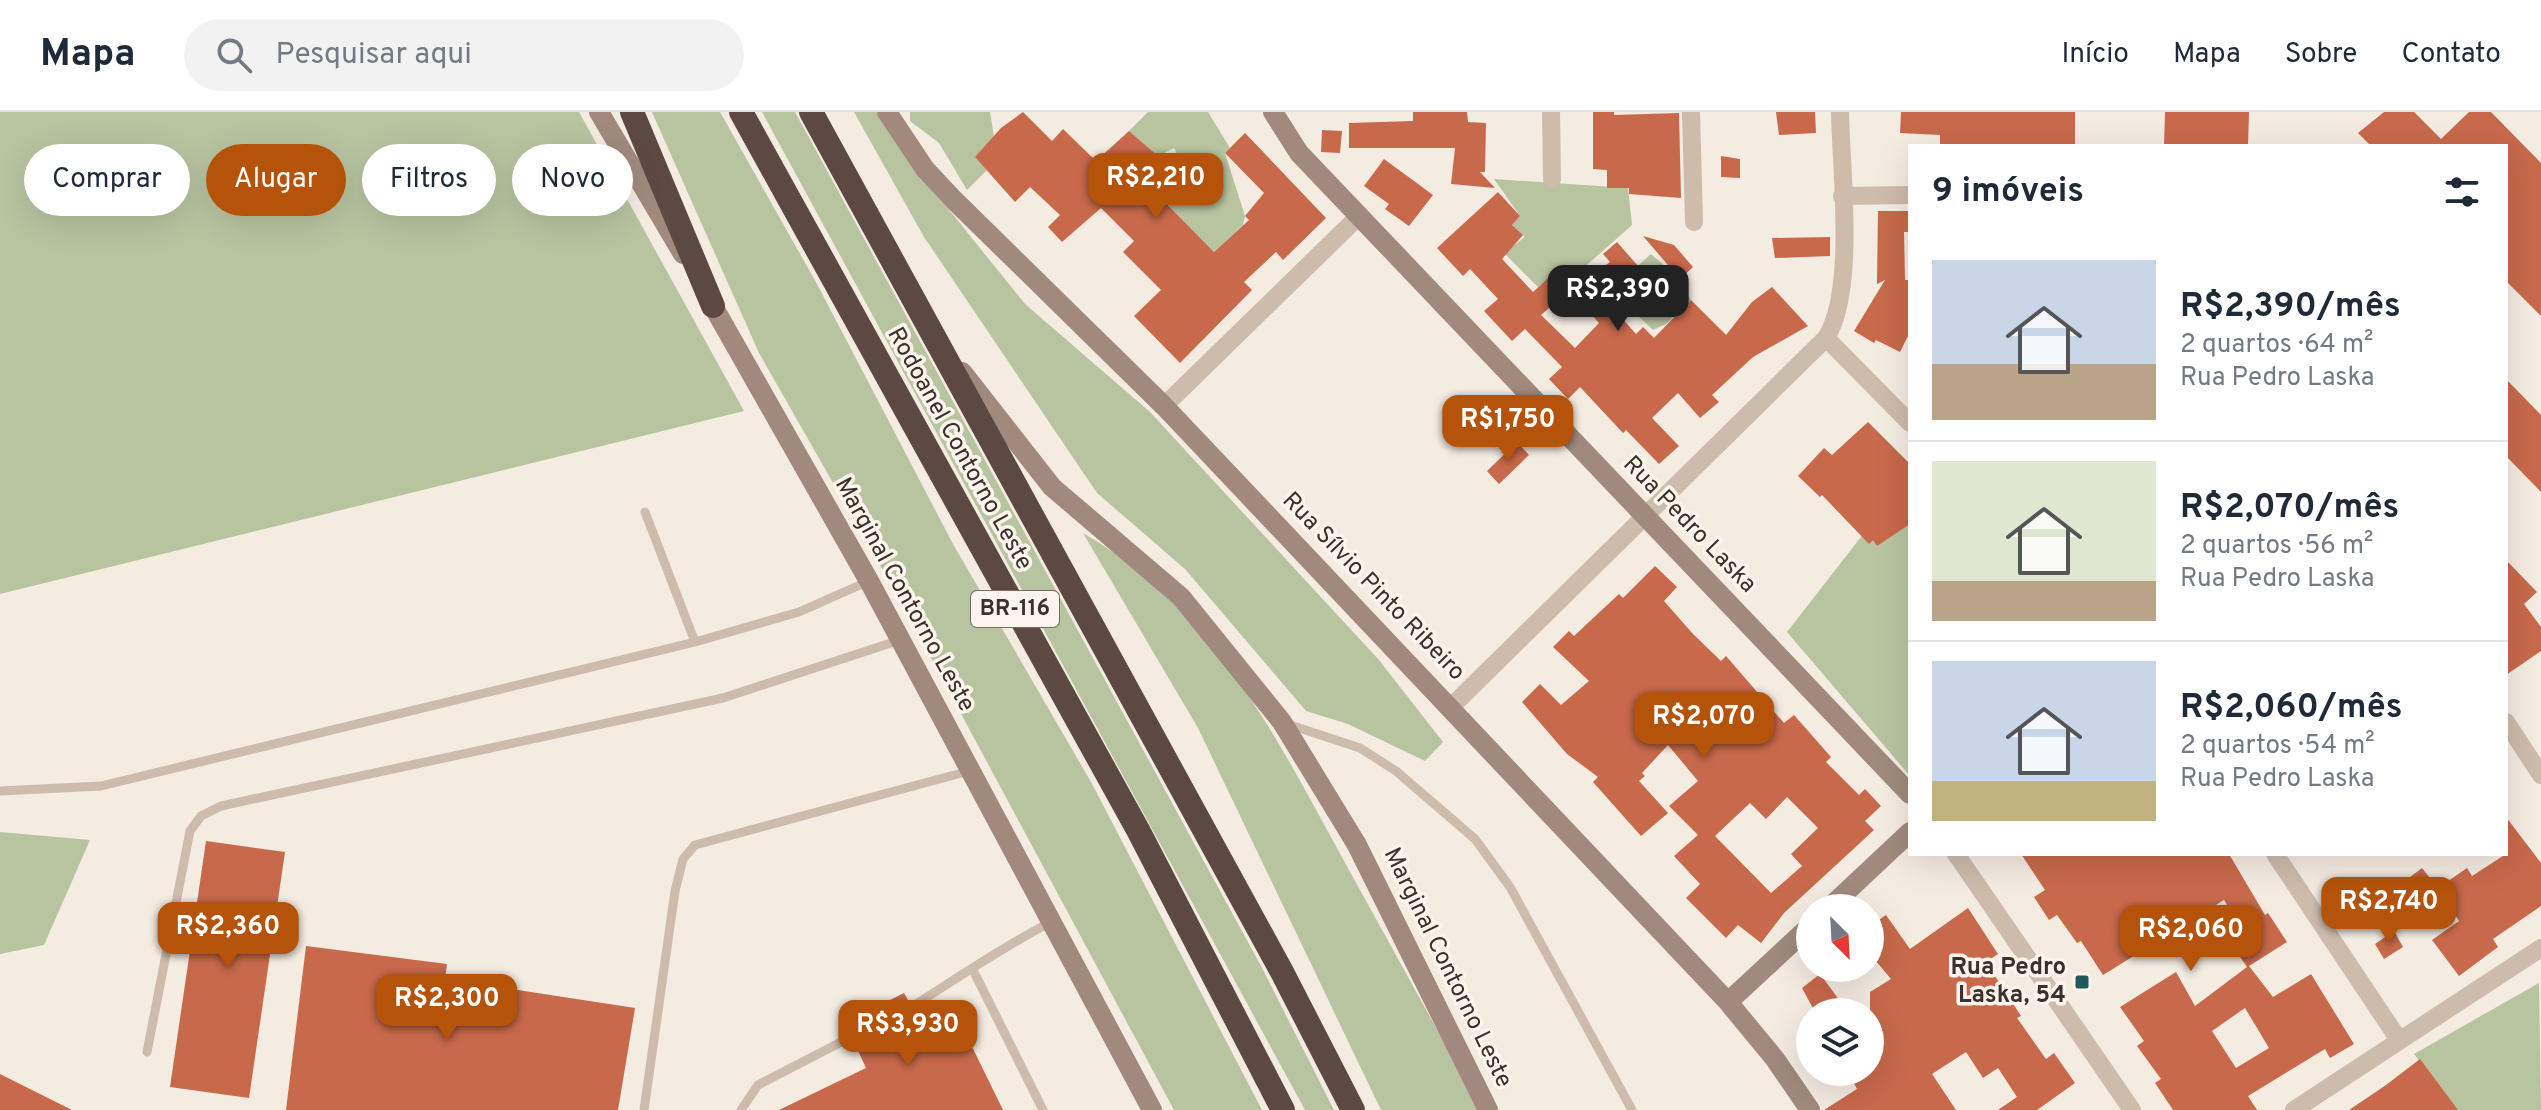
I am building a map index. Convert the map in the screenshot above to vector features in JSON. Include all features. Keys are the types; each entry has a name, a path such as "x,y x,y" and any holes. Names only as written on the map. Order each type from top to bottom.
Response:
{"highway":[{"path":"632,112 713,306"},
{"name":"Rodoanel Contorno Leste","path":"741,112 1138,830 1283,1110"},
{"name":"Rodoanel Contorno Leste","path":"811,112 1282,972 1353,1110"}],"street":[{"name":"Marginal Contorno Leste","path":"599,112 869,581 1152,1110"},
{"name":"Rua Sílvio Pinto Ribeiro","path":"887,112 925,169 954,200 1164,406 1728,1002 1775,1059 1810,1110"},
{"name":"Rua Pedro Laska","path":"1273,112 1299,153 1908,792"},
{"path":"1551,112 1552,179"},
{"path":"1691,112 1694,222"},
{"path":"1451,707 1826,338 1835,324 1843,289 1840,112"},
{"path":"1842,196 1908,195"},
{"path":"1164,406 1359,216"},
{"name":"Marginal Contorno Leste","path":"933,335 1052,487 1181,597 1282,722 1357,845 1488,1110"},
{"path":"1826,338 1908,421"},
{"path":"2508,725 2541,775"},
{"path":"1844,894 1908,834"},
{"path":"1957,856 2132,1110"},
{"path":"2276,856 2399,1040"},
{"path":"1728,1002 1796,939"},
{"path":"2294,1110 2541,948"}],"lane":[{"path":"645,512 695,642"},
{"path":"0,791 101,786 695,642 799,612 869,581"},
{"path":"147,1052 190,831 201,816 221,806 723,698 900,640"},
{"path":"1282,722 1360,748 1396,771 1475,839 1510,887 1632,1110"},
{"path":"644,1110 675,891 683,859 695,845 969,771"},
{"path":"911,1007 973,970 994,951 1051,922"},
{"path":"973,970 1043,1110"},
{"path":"741,1110 758,1085 851,1037"}],"green space":[{"path":"0,112 579,112 597,144 512,144 512,216 633,216 633,210 744,411 0,594"},
{"path":"652,112 720,112 817,284 953,544 1091,782 1262,1110 1174,1110 902,604 759,353"},
{"path":"762,112 795,112 1261,966 1334,1110 1305,1110"},
{"path":"854,112 880,112 938,196 1025,304 1150,412 1379,660 1443,742 1425,761 1348,724 1306,711 1185,569 1097,493 924,237"},
{"path":"910,112 990,112 994,137 975,157 987,170 967,190 939,143 910,121"},
{"path":"1148,112 1208,112 1230,148 1225,153 1245,216 1243,225 1214,252 1169,206 1180,160 1174,148 1158,156 1129,131"},
{"path":"1494,179 1628,188 1632,225 1562,287 1551,276 1538,287 1504,253 1525,237 1512,225 1520,216"},
{"path":"1651,254 1680,279 1691,300 1666,324 1653,330 1611,290"},
{"path":"1908,477 1908,774 1787,632"},
{"path":"1083,533 1167,596 1233,673 1288,759 1461,1073 1478,1110 1381,1110 1198,728"},
{"path":"0,832 90,840 44,945 0,954"},
{"path":"2539,983 2541,1110 2456,1110 2414,1054"}],"building":[{"path":"1023,112 1052,141 1063,129 1096,161 1129,131 1172,168 1151,188 1214,252 1249,220 1245,216 1264,193 1225,153 1245,133 1326,218 1283,260 1276,252 1244,282 1252,290 1180,363 1134,316 1161,290 1123,252 1134,241 1101,208 1062,242 1048,227 1060,215 1030,187 1015,202 975,157 1001,128"},
{"path":"1413,112 1467,112 1468,122 1486,123 1485,172 1480,172 1495,188 1451,184 1455,148 1349,148 1349,123 1413,121"},
{"path":"1593,112 1614,112 1614,115 1679,113 1681,198 1629,194 1629,188 1607,188 1607,170 1593,169"},
{"path":"1776,112 1815,112 1816,133 1779,135"},
{"path":"1901,112 2075,112 2075,144 1940,144 1940,135 1900,133"},
{"path":"2165,112 2249,112 2248,144 2164,144"},
{"path":"2384,112 2414,112 2441,139 2469,112 2491,112 2541,163 2541,316 2508,283 2508,144 2369,144 2358,133"},
{"path":"1322,130 1342,131 1340,153 1321,152"},
{"path":"1721,156 1740,159 1740,178 1721,177"},
{"path":"1384,159 1433,195 1409,226 1385,209 1389,204 1364,186"},
{"path":"1498,192 1520,216 1512,225 1523,235 1502,259 1533,292 1548,278 1564,295 1541,315 1575,348 1599,323 1571,291 1610,262 1603,254 1617,242 1638,266 1603,297 1636,334 1643,327 1654,338 1691,300 1726,335 1752,302 1772,287 1808,326 1753,357 1712,395 1719,402 1700,418 1678,393 1652,418 1679,446 1659,464 1626,430 1623,433 1580,387 1568,399 1549,379 1562,367 1525,329 1512,341 1484,311 1498,299 1470,269 1463,276 1437,248"},
{"path":"1878,211 1908,211 1908,232 1904,232 1908,336 1900,352 1876,340 1874,343 1854,331 1885,280 1877,284"},
{"path":"1643,236 1674,245 1693,267 1680,279"},
{"path":"1830,237 1830,256 1775,258 1772,238"},
{"path":"2508,381 2541,415 2541,492 2508,458"},
{"path":"1868,422 1908,462 1908,525 1877,546 1873,540 1869,544 1822,495 1820,497 1798,476 1824,448 1832,455"},
{"path":"1517,442 1529,455 1499,484 1487,471"},
{"path":"2508,562 2537,592 2524,604 2541,627 2541,651 2508,674"},
{"path":"1655,566 1677,587 1664,601 1693,634 1721,661 1726,656 1784,723 1794,715 1831,757 1826,762 1859,795 1865,789 1881,806 1865,821 1874,830 1805,894 1796,894 1796,902 1761,943 1738,925 1726,938 1686,898 1700,884 1674,856 1698,835 1669,806 1698,781 1668,745 1642,773 1645,776 1639,781 1668,813 1641,836 1593,782 1598,777 1567,754 1522,702 1540,684 1561,705 1589,681 1553,647 1569,631 1574,636 1619,594 1623,598","holes":["1787,797 1818,828 1791,854 1802,866 1771,893 1715,836 1750,803 1766,819"]},
{"path":"2508,820 2541,863 2541,906 2493,939 2498,947 2459,976 2432,940 2459,921 2438,888 2467,868 2472,876 2503,856 2508,856"},
{"path":"206,841 285,852 249,1098 170,1087"},
{"path":"2022,856 2230,856 2265,915 2268,913 2287,942 2249,966 2273,997 2311,974 2354,1044 2330,1058 2325,1049 2248,1096 2257,1110 2173,1110 2155,1083 2161,1079 2137,1046 2144,1041 2120,1007 2176,972 2195,1006 2247,967 2225,934 2239,924 2224,900 2103,975 2081,941 2077,943 2057,915 2049,920 2034,897 2045,890","holes":["2245,1008 2269,1048 2236,1068 2212,1031"]},
{"path":"2422,868 2438,888 2409,910 2394,889"},
{"path":"1968,908 1998,954 1986,962 2021,1016 2017,1018 2046,1059 2054,1053 2075,1083 2037,1110 1998,1110 2017,1097 1998,1068 1983,1078 1966,1052 1932,1074 1956,1110 1824,1110 1857,1089 1855,1086 1884,1086 1884,998 1870,998 1870,992 1891,979 1884,971 1884,916 1886,915 1910,949"},
{"path":"2394,931 2403,947 2384,959 2375,944"},
{"path":"306,946 447,964 445,979 635,1008 618,1110 286,1110"},
{"path":"1810,982 1826,982 1838,998 1807,998 1802,988"},
{"path":"904,993 908,1000 904,1010 914,1014 923,1033 957,1016 1003,1110 779,1110 866,1068 855,1044 858,1034 848,1030 844,1023"},
{"path":"2420,1059 2458,1110 2349,1110 2386,1085"},
{"path":"0,1074 72,1110 0,1110"}],"place":[{"name":"Rua Pedro Laska, 54","path":"2082,982"}]}
